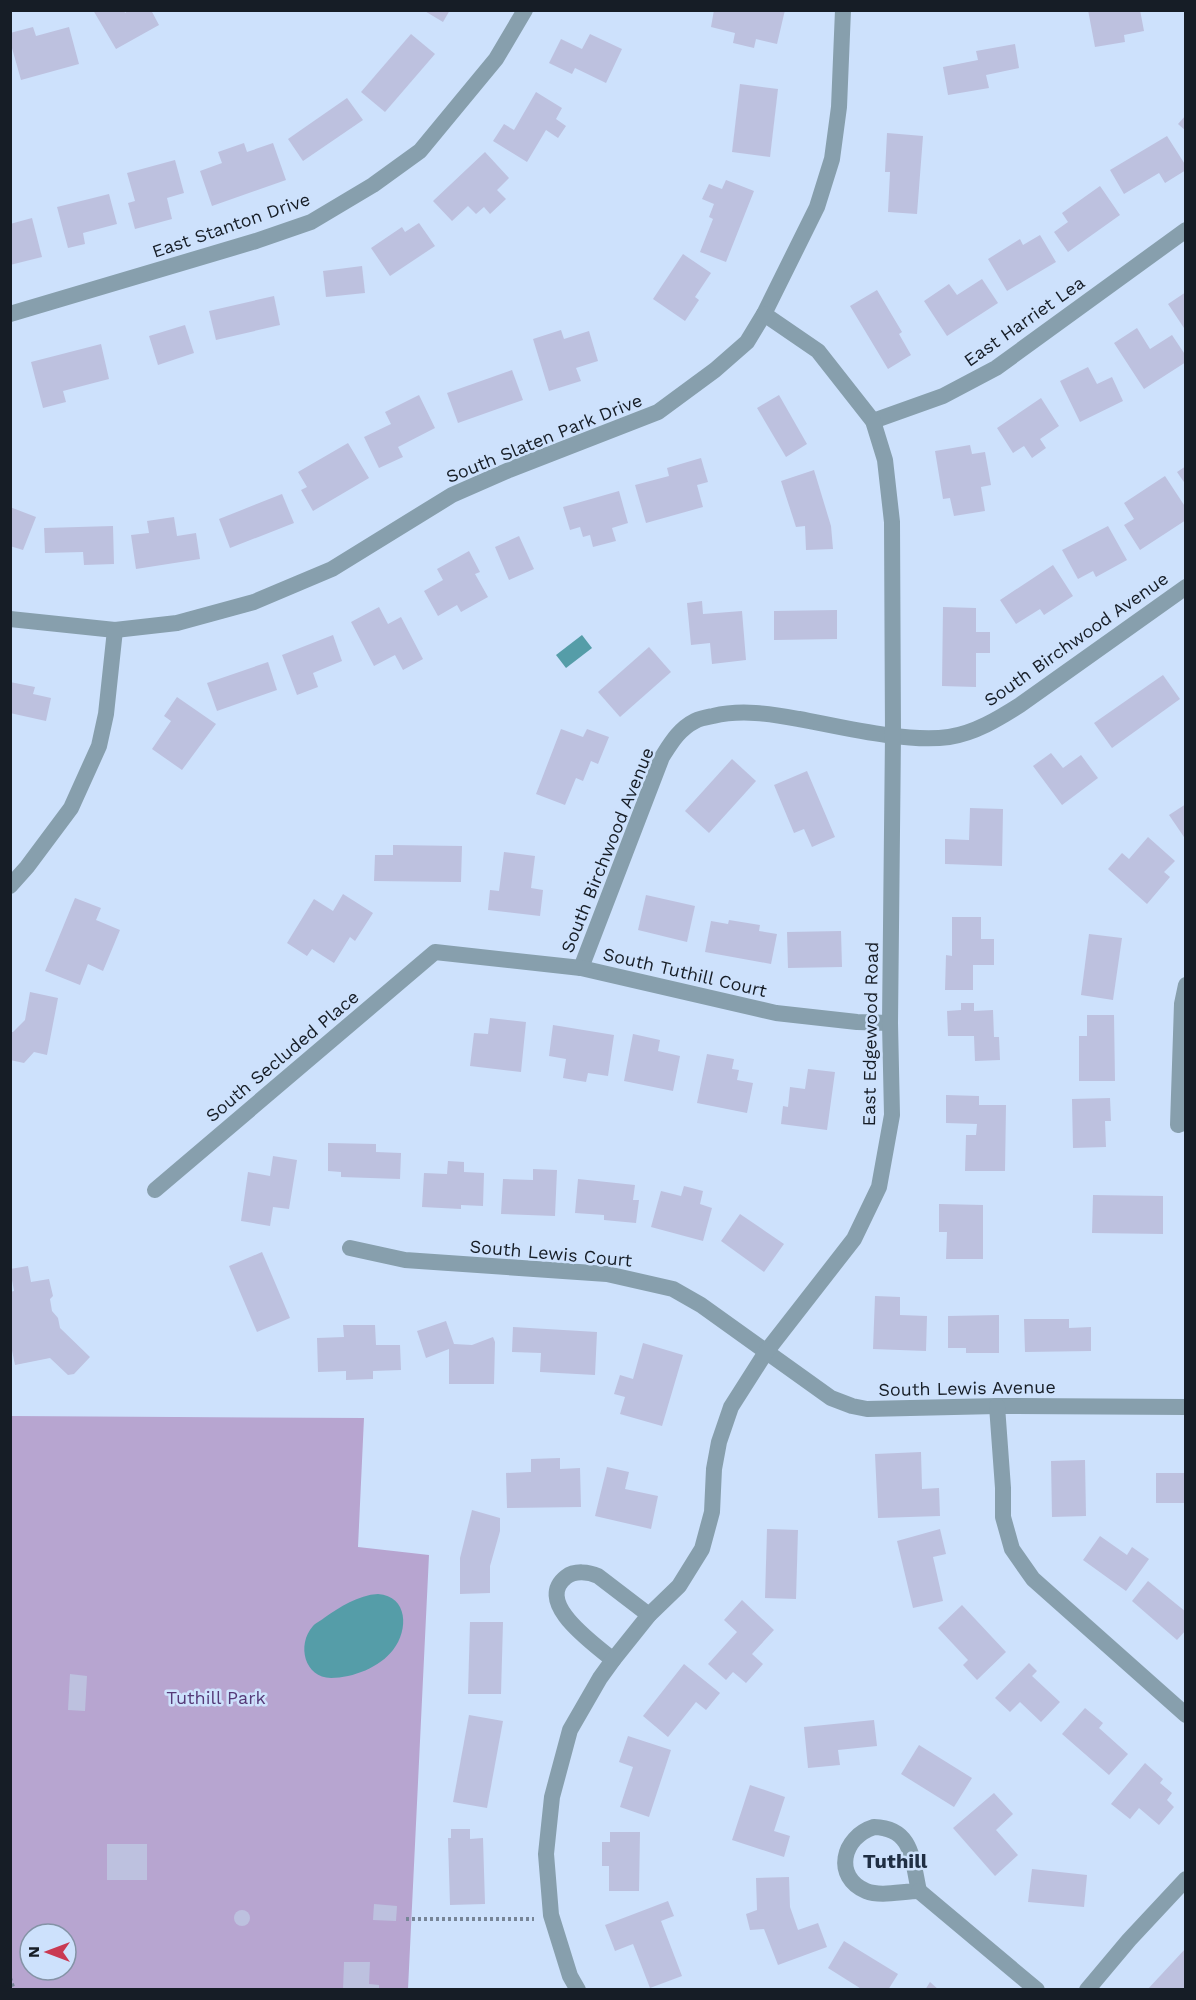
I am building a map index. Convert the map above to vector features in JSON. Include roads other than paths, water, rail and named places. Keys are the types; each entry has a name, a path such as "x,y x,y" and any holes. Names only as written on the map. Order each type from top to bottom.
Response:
{"street":[{"name":"East Stanton Drive","path":"10,314 311,222 373,184 420,151 495,59 525,10"},
{"name":"South Slaten Park Drive","path":"10,619 115,630 177,623 254,602 332,569 452,495 509,470 658,412 715,370 747,342 764,314 817,207 832,159 839,107 843,10"},
{"name":"East Harriet Lea","path":"873,421 944,396 996,368 1185,230"},
{"name":"East Edgewood Road","path":"578,1989 570,1976 552,1918 546,1854 552,1797 570,1730 613,1660 649,1615 679,1586 702,1549 712,1512 714,1469 719,1442 731,1407 766,1352 854,1239 879,1186 892,1115 890,1023 893,735 892,522 885,460 873,421 818,351 764,314"},
{"name":"South Birchwood Avenue","path":"581,968 662,758 676,735 696,720 730,712 765,713 858,730 922,738 948,737 970,732 995,721 1185,587"},
{"path":"10,886 71,808 99,746 106,714 115,630"},
{"name":"South Tuthill Court","path":"435,952 581,968 776,1013 857,1022 890,1023"},
{"name":"South Secluded Place","path":"155,1190 435,952"},
{"path":"1185,985 1182,1004 1178,1125 1185,1122"},
{"name":"South Lewis Court","path":"350,1248 405,1260 607,1274 640,1280 673,1289 701,1305 766,1352"},
{"name":"South Lewis Avenue","path":"766,1352 831,1398 867,1409 997,1406 1185,1407"},
{"path":"997,1406 1003,1518 1012,1549 1019,1562 1033,1579 1185,1715"},
{"path":"613,1660 566,1619 560,1610 557,1596 566,1577 580,1572 598,1576 649,1615"},
{"path":"919,1891 877,1893 857,1886 850,1878 846,1868 848,1847 854,1837 863,1830 874,1827 885,1827 895,1831 904,1839 909,1848 919,1891 1037,1989"},
{"path":"1087,1989 1185,1879"}],"district":[{"name":"Tuthill","path":"895,1861"}],"park label":[{"name":"Tuthill Park","path":"216,1697"}]}
